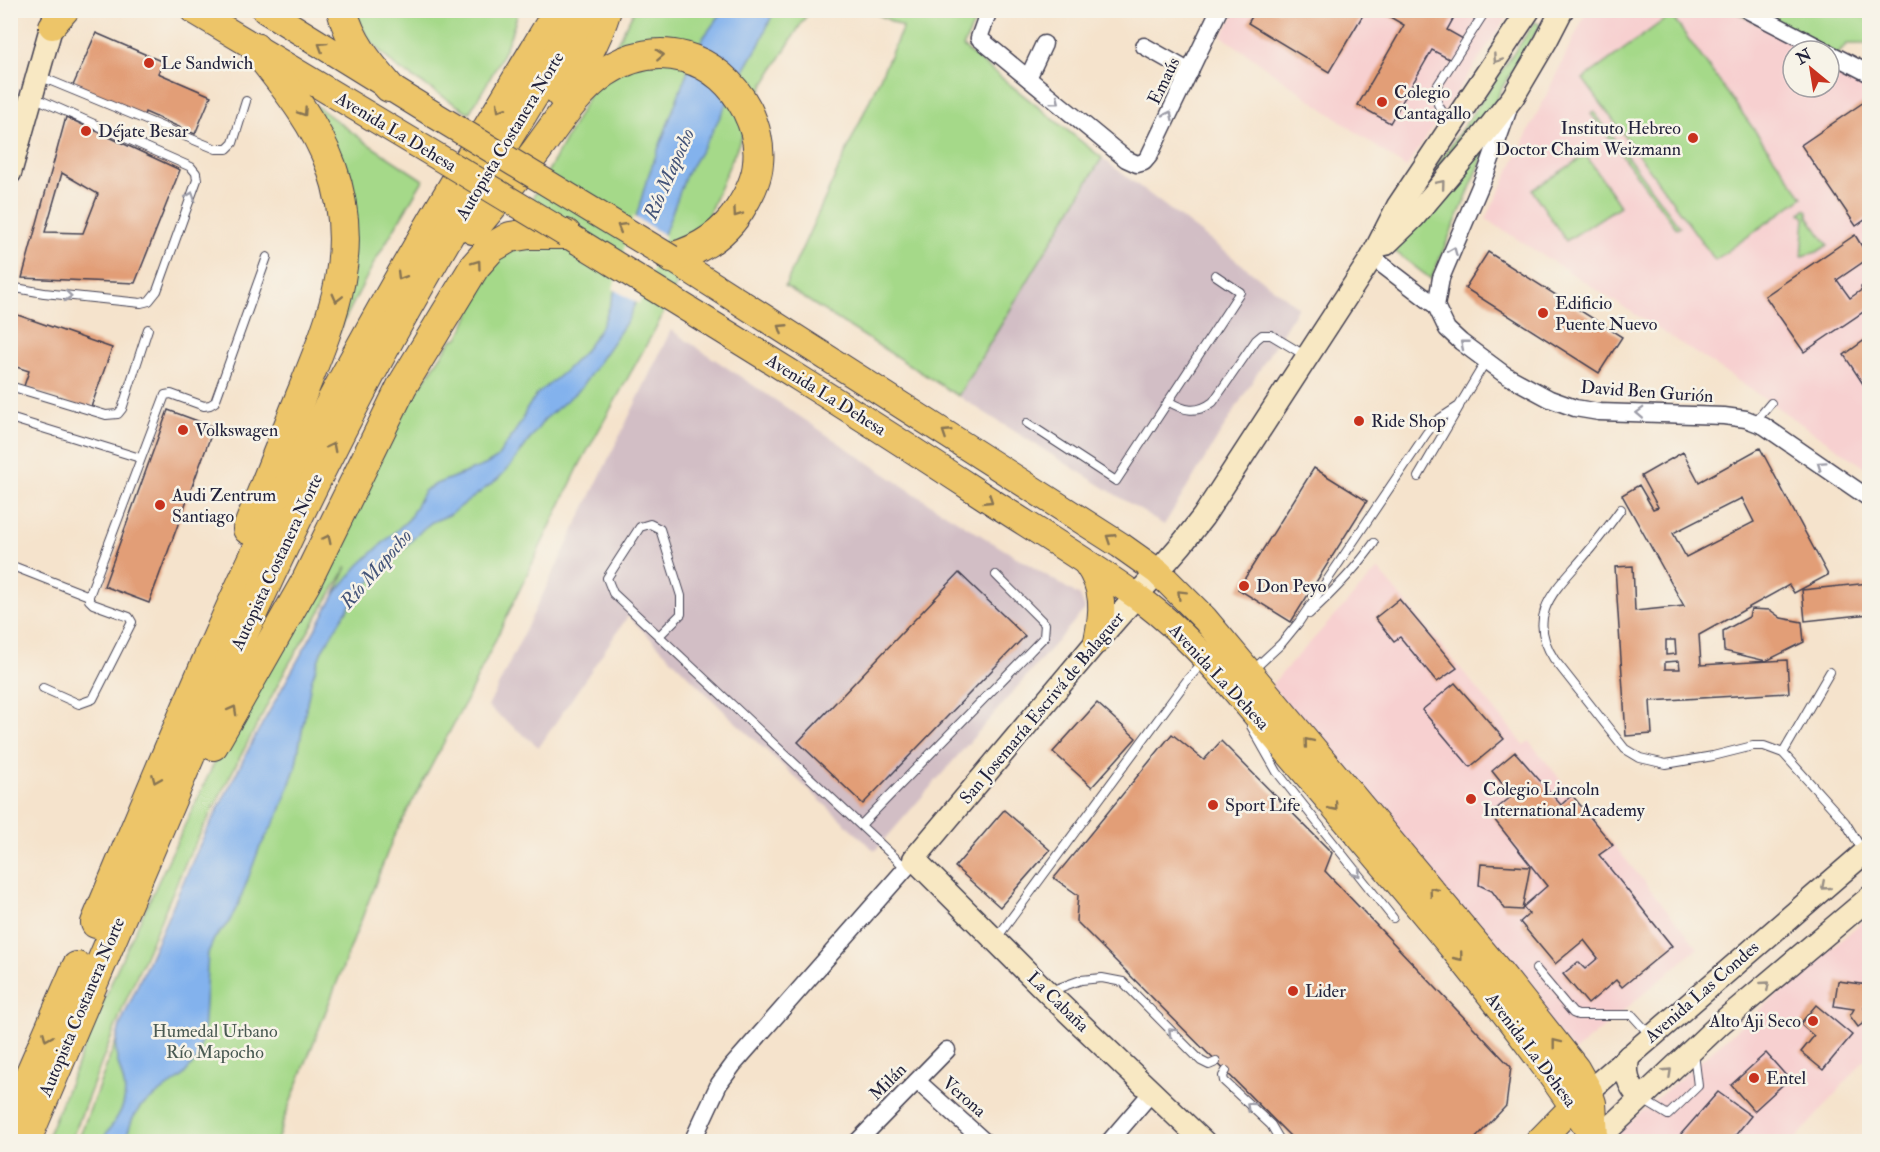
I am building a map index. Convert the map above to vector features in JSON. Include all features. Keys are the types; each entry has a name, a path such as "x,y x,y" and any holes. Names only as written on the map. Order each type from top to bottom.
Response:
{"highway":[{"path":"342,10 347,27 364,58 389,87"},
{"path":"530,58 539,10"},
{"name":"Autopista Costanera Norte","path":"10,1121 244,578 324,415 379,314 559,10"},
{"name":"Autopista Costanera Norte","path":"25,1142 252,613 332,447 377,361 440,252 585,10"},
{"path":"377,361 404,329 473,229 588,86 596,65 597,37 606,10"},
{"path":"179,726 231,573 327,332 343,270 345,250 343,211 331,166 303,111 255,48"},
{"path":"596,65 661,54 690,58 716,71 737,93 749,115 758,152 757,174 750,192 733,220 705,244 686,254 671,258"},
{"path":"141,870 186,798 235,704 306,582 384,422 424,349 475,266 491,248 510,237 566,234"}],"main road":[{"name":"Avenida La Dehesa","path":"193,10 415,142 824,393 1137,596 1207,659 1241,679"},
{"name":"Avenida La Dehesa","path":"265,10 710,282 1110,538 1158,572 1204,619 1241,679 1496,967 1576,1068 1581,1098 1595,1115 1594,1141"},
{"path":"1086,564 1098,582 1102,603 1097,641"},
{"name":"Avenida Las Condes","path":"1538,1142 1581,1098"}],"street":[{"path":"989,10 978,38 1028,78 1044,44"},
{"name":"Emaús","path":"1028,78 1126,159 1133,164 1139,164 1149,156 1219,10"},
{"name":"San Josemaría Escrivá de Balaguer","path":"1372,257 1414,217 1513,97 1562,10"},
{"path":"1747,10 1802,39"},
{"path":"1521,12 1535,12 1543,16 1547,23 1546,41"},
{"name":"San Josemaría Escrivá de Balaguer","path":"692,1142 719,1084 733,1065 910,864 1203,517 1372,257 1398,206 1453,125 1521,12"},
{"path":"10,173 55,14"},
{"path":"1144,46 1190,72"},
{"path":"1841,59 1869,74"},
{"path":"1436,306 1441,278 1487,170 1513,97"},
{"name":"David Ben Gurión","path":"1372,257 1436,306 1447,329 1461,342 1533,391 1575,408 1599,412 1736,417 1755,422 1869,499"},
{"name":"Avenida Las Condes","path":"1581,1098 1867,850"},
{"name":"La Cabaña","path":"910,864 995,940 1204,1142"},
{"name":"Avenida Las Condes","path":"1594,1141 1693,1049 1868,900"},
{"name":"Milán","path":"857,1142 947,1050"},
{"path":"1629,1056 1626,1074 1632,1089 1640,1098"},
{"name":"Verona","path":"917,1081 985,1142"},
{"path":"1109,1142 1152,1092"}],"lane":[{"path":"1453,125 1440,109 1436,99 1436,88 1486,10"},
{"path":"35,86 216,149 227,149 233,143 246,101"},
{"path":"10,287 44,293 141,303 149,301 157,291 197,180 196,173 191,167 35,86"},
{"path":"43,688 79,704 93,699 131,626 132,622 129,617 93,604 89,596 165,395 171,394 204,406 215,402 267,257"},
{"path":"1027,423 1116,481 1240,292 1215,275"},
{"path":"10,386 106,415 118,414 122,409 148,329"},
{"path":"1168,401 1185,410 1200,409 1213,402 1256,340 1262,336 1271,335 1307,357"},
{"path":"1418,477 1486,361"},
{"path":"1755,422 1771,403"},
{"path":"1393,918 1277,772 1265,752 1241,679 1281,644 1299,622 1426,434 1436,421 1459,406"},
{"path":"10,418 140,458"},
{"path":"1621,509 1561,584 1545,609 1542,634 1551,654 1625,749 1640,758 1666,764 1754,746 1764,746 1783,753 1867,850"},
{"path":"659,636 681,614 681,596 660,529 650,524 640,527 607,578 613,593 861,825 910,864"},
{"path":"1299,622 1332,594 1374,543"},
{"path":"10,565 89,596"},
{"path":"861,825 1044,637 1045,624 996,575"},
{"path":"995,940 1188,679 1207,659"},
{"path":"1783,753 1830,672"},
{"path":"1536,969 1573,1013 1578,1015 1632,1014 1651,1036"},
{"path":"1047,992 1081,980 1102,978 1123,982 1201,1061 1209,1065 1216,1062"},
{"path":"1640,1098 1668,1115 1698,1086 1693,1049"},
{"path":"1226,1071 1224,1082 1271,1125 1281,1142"}],"shaded area":[{"name":"Colegio Cantagallo","path":"1236,11 1511,11 1406,168 1222,36"},
{"name":"Instituto Hebreo Doctor Chaim Weizmann","path":"1587,11 1734,11 1789,39 1781,39 1781,99 1841,99 1841,67 1869,82 1869,470 1716,366 1486,219"},
{"path":"1102,158 1298,307 1164,525 958,396"},
{"path":"671,330 930,504 1080,596 1085,609 875,851 730,717 628,616 539,747 488,707"},
{"name":"Colegio Lincoln International Academy","path":"1378,569 1524,745 1529,741 1698,948 1574,1052 1271,685"},
{"path":"1869,916 1869,1055 1794,1141 1606,1142"}],"green space":[{"path":"354,11 518,11 504,51 469,113 396,67 368,39"},
{"name":"Humedal Urbano Río Mapocho","path":"634,11 809,11 764,84 695,246 659,322 580,464 468,697 393,838 277,1141 78,1141 132,999 347,567 287,667 187,859 124,1005 71,1141 45,1142 117,969 218,755 399,417 452,340 458,338 497,259 555,159"},
{"path":"871,11 980,11 963,47 1102,158 958,396 785,286 903,27"},
{"path":"1734,11 1869,11 1869,44 1847,44 1841,51 1841,39 1789,39"},
{"name":"Instituto Hebreo Doctor Chaim Weizmann","path":"1671,15 1803,197 1715,260 1583,79"},
{"path":"1535,22 1540,26 1497,99 1452,155 1432,173"},
{"path":"307,99 368,144 423,180 374,263 332,344 344,267"},
{"path":"1594,112 1680,227 1677,229 1591,114"},
{"path":"1491,139 1431,279 1393,250"},
{"name":"Instituto Hebreo Doctor Chaim Weizmann","path":"1586,155 1620,206 1566,241 1532,190"},
{"path":"1805,209 1828,245 1817,252 1802,256 1805,218 1801,213"}],"water":[{"name":"Río Mapocho","path":"723,11 774,11 759,45 710,136 686,175 662,240 628,320 581,388 544,420 512,464 498,479 449,515 432,522 423,529 365,587 349,607 322,650 311,682 295,769 279,814 259,849 239,903 229,922 214,939 208,953 203,1035 197,1059 182,1077 140,1107 132,1120 125,1141 101,1142 119,1115 125,1098 116,1053 120,1025 201,842 256,735 336,592 359,565 409,519 424,491 497,458 537,394 582,354 598,332 617,285 646,182 692,59 703,38"}],"pier":[{"path":"633,216 666,236 639,304 613,289"}],"building":[{"path":"1256,10 1366,10 1329,72 1248,23"},
{"path":"1378,10 1410,10 1414,13 1415,10 1458,10 1447,30 1465,40 1453,61 1432,50 1390,123 1358,105 1404,25"},
{"path":"96,33 163,62 158,73 211,96 195,134 145,112 143,118 72,88"},
{"path":"1867,100 1869,103 1869,217 1856,226 1801,145"},
{"path":"66,117 180,170 135,283 22,278","holes":["62,173 98,194 83,233 45,232"]},
{"path":"1855,235 1869,258 1837,280 1850,298 1863,289 1861,287 1869,281 1869,308 1804,352 1765,296"},
{"name":"Edificio Puente Nuevo","path":"1488,252 1622,337 1599,373 1465,288"},
{"path":"12,313 112,348 90,410 24,386 29,371 10,365"},
{"path":"1869,337 1869,393 1844,355"},
{"path":"168,410 214,427 149,603 104,586"},
{"path":"1760,448 1828,575 1794,593 1789,585 1699,635 1701,665 1787,660 1789,693 1650,701 1652,734 1626,736 1615,567 1633,566 1635,611 1684,606 1622,495 1639,485 1653,509 1658,507 1641,476 1683,452 1699,482","holes":["1742,498 1754,522 1686,557 1673,533","1666,640 1675,640 1676,654 1666,655","1679,661 1680,669 1665,669 1665,662"]},
{"path":"1314,468 1367,501 1291,622 1238,589"},
{"path":"959,573 1025,636 863,804 798,742"},
{"path":"1869,583 1869,614 1805,621 1802,590"},
{"path":"1399,599 1457,668 1437,682 1400,637 1394,641 1375,618"},
{"path":"1751,609 1770,610 1781,618 1802,622 1804,642 1766,661 1724,651 1723,631 1749,617"},
{"path":"1455,683 1504,739 1470,767 1422,710"},
{"path":"1097,703 1136,738 1092,787 1053,752"},
{"name":"Lider","path":"1172,734 1204,760 1221,741 1332,853 1325,871 1511,1067 1506,1106 1472,1142 1296,1142 1076,921 1078,895 1054,878"},
{"path":"1515,752 1561,805 1572,795 1613,845 1599,855 1672,946 1622,987 1616,980 1588,1004 1563,974 1578,962 1585,969 1598,958 1584,940 1555,964 1520,922 1529,914 1523,907 1547,886 1490,814 1512,796 1492,771"},
{"path":"1004,810 1050,850 1000,907 955,867"},
{"path":"1481,864 1530,867 1522,910 1505,909 1492,891 1479,885"},
{"path":"1838,981 1868,985 1869,1005 1864,1008 1869,1019 1858,1027 1850,1016 1854,1009 1834,1006"},
{"path":"1816,1005 1852,1035 1823,1070 1801,1052 1814,1036 1800,1024"},
{"path":"1766,1053 1789,1079 1754,1111 1731,1085"},
{"path":"1718,1092 1751,1116 1730,1142 1674,1142"}],"place":[{"name":"Le Sandwich","path":"149,63"},
{"name":"Colegio Cantagallo","path":"1382,102"},
{"name":"Déjate Besar","path":"86,131"},
{"name":"Instituto Hebreo Doctor Chaim Weizmann","path":"1693,138"},
{"name":"Edificio Puente Nuevo","path":"1543,313"},
{"name":"Ride Shop","path":"1359,421"},
{"name":"Volkswagen","path":"183,430"},
{"name":"Audi Zentrum Santiago","path":"160,505"},
{"name":"Don Peyo","path":"1244,586"},
{"name":"Colegio Lincoln International Academy","path":"1471,799"},
{"name":"Sport Life","path":"1213,805"},
{"name":"Lider","path":"1293,991"},
{"name":"Alto Aji Seco","path":"1813,1021"},
{"name":"Entel","path":"1754,1078"}]}
